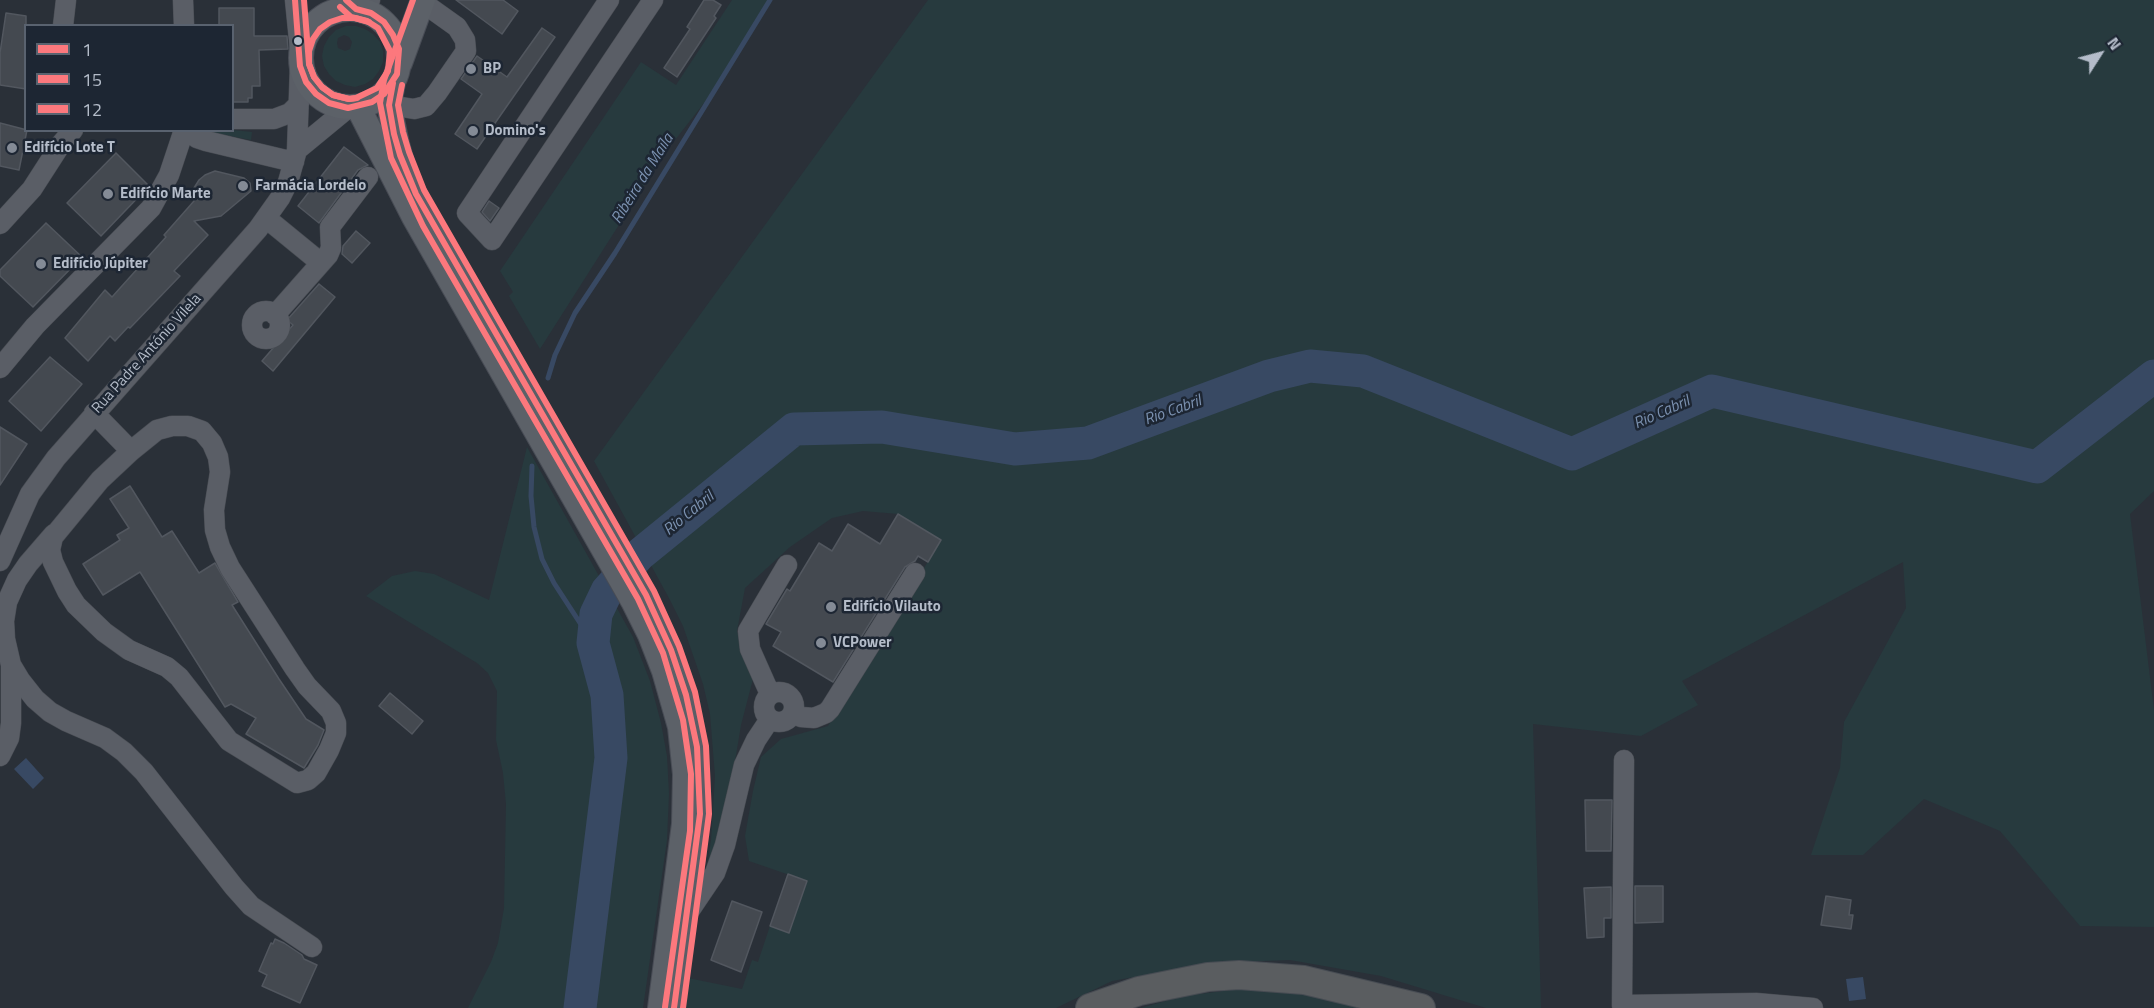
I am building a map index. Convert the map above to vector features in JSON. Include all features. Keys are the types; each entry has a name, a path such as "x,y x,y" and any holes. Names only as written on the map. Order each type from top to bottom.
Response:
{"highway":[{"path":"1090,1008 1149,989 1208,977 1239,975 1304,980 1420,1008"}],"main road":[{"path":"422,1 394,84 378,98 353,107 329,103 315,94 306,82 300,58 305,35 314,22 326,14 364,4 384,22 399,49 394,84 400,155 433,249"},
{"path":"353,107 414,217 594,516 639,598 664,671 680,727 685,774 679,922 660,1008"}],"street":[{"path":"63,24 66,0"},
{"path":"183,0 184,24"},
{"name":"Rua Padre António Vilela","path":"0,561 30,494 56,458 266,218 284,191 295,156 298,104 300,58 295,0"},
{"path":"609,0 466,213 492,240 653,0"},
{"path":"394,84 414,110 426,106 466,51 465,40 457,27 422,1"},
{"path":"234,119 274,119 285,116 298,104"},
{"path":"189,132 206,141 295,156 353,107"},
{"path":"0,224 32,189 60,144 71,132"},
{"path":"0,368 35,326 151,208 169,175 185,132"},
{"path":"400,155 416,194 431,222 594,516"},
{"path":"275,315 328,255 331,248 330,233 333,222 368,177"},
{"path":"266,218 321,263"},
{"path":"94,413 131,451"},
{"path":"0,756 9,738 11,723 11,665 4,639 4,621 7,602 17,580 28,564 100,480 157,430 172,426 188,426 202,431 212,443 218,457 220,472 214,510 215,530 220,547 230,568 295,669 307,686 331,711 336,723 336,733 316,774 308,780 297,783 239,749 220,731 179,678 167,667 129,650 95,624 76,604 53,562 50,550 53,537 58,530"},
{"path":"770,694 750,649 748,631 787,565"},
{"path":"793,714 814,718 826,714 915,573"},
{"path":"11,665 35,699 50,712 105,738 124,752 144,772 251,906 312,947"},
{"path":"779,692 787,694 794,705 793,714 783,722 766,716 764,706 770,694 779,692"},
{"path":"674,1008 679,922 707,888 721,860 744,765 752,746 770,719"},
{"path":"1624,760 1622,1005 1756,1003 1813,1008"}],"green space":[{"path":"732,0 770,0 722,80 664,154 540,349 509,296 513,292 500,271 641,62 676,85"},
{"path":"928,0 2154,0 2154,491 2130,514 2154,710 2154,927 2080,926 2000,831 1924,799 1863,855 1811,855 1840,768 1844,722 1906,608 1903,562 1682,681 1698,705 1641,736 1533,724 1541,1008 1486,1008 1381,976 1290,960 1212,963 1112,981 1056,1008 681,1008 688,978 742,989 752,960 758,962 770,926 789,932 807,881 749,861 745,836 761,757 781,739 828,726 941,540 898,514 863,511 832,518 790,547 745,588 737,631 753,679 741,725 728,804 704,886 711,840 715,776 710,714 703,684 683,626 594,461"},
{"path":"346,26 356,26 373,34 380,42 383,62 373,79 355,87 336,81 329,74 322,56 324,46 336,30","holes":["344,35 352,42 350,49 345,51 338,48 338,38"]},
{"path":"234,130 252,132 251,140 207,132 234,132"},
{"path":"527,447 633,637 650,681 661,723 667,756 669,794 667,840 643,1008 468,1008 498,943 504,908 506,804 503,773 496,740 497,691 488,673 477,663 366,596 392,576 415,571 434,574 489,600"},
{"path":"1248,988 1340,997 1376,1008 1141,1008 1183,996"}],"water":[{"path":"26,758 44,778 33,789 14,769"},
{"path":"1863,977 1866,999 1849,1001 1846,979"}],"building":[{"path":"456,0 503,0 518,11 502,34"},
{"path":"704,0 713,0 721,5 714,16 716,18 677,77 664,68 690,29 687,27"},
{"path":"219,8 254,8 254,36 287,36 288,49 259,50 260,86 252,86 252,98 248,98 248,102 234,102 234,24 219,24"},
{"path":"6,13 26,16 24,89 0,85 0,53"},
{"path":"542,28 555,37 477,149 455,134 482,94 461,79 477,56 507,77"},
{"name":"Edifício Lote T","path":"0,123 24,129 24,132 27,132 19,170 0,166"},
{"path":"344,147 368,165 358,170 319,223 298,206"},
{"name":"Edifício Marte","path":"116,153 149,186 101,236 67,203"},
{"path":"215,171 244,178 250,183 251,191 221,216 194,221 208,235 174,271 180,276 130,328 128,327 115,341 110,336 88,361 65,338 105,290 112,297 166,237 164,235 194,201 194,188 199,180"},
{"path":"489,201 499,208 490,221 482,212"},
{"name":"Edifício Júpiter","path":"46,223 82,257 33,307 0,276 0,270"},
{"path":"356,231 370,243 352,263 342,254 343,246"},
{"path":"319,284 335,297 273,371 262,361 293,325 287,320"},
{"path":"50,357 82,384 41,431 9,401"},
{"path":"0,427 27,444 0,485"},
{"path":"130,486 162,537 172,531 199,573 215,563 238,602 232,605 279,679 306,719 324,730 304,768 246,734 256,718 231,704 225,707 140,572 103,595 83,564 120,540 117,535 129,528 110,499"},
{"name":"Edifício Vilauto","path":"898,514 941,540 928,562 918,556 915,561 905,567 833,682 773,646 781,632 766,624 787,589 790,591 819,543 832,551 848,524 880,544"},
{"path":"390,693 423,721 412,734 379,706"},
{"path":"1585,800 1612,800 1611,851 1586,851"},
{"path":"788,874 807,881 789,933 770,926"},
{"path":"1635,886 1663,886 1663,922 1635,923"},
{"path":"1611,887 1611,918 1604,918 1604,937 1587,938 1584,888"},
{"path":"1826,896 1851,900 1849,915 1853,915 1851,929 1821,925"},
{"path":"732,901 762,912 741,972 711,960"},
{"path":"275,939 317,965 300,1003 262,986 267,975 259,971"}],"waterway":[{"name":"Ribeira da Maíla","path":"548,378 555,355 575,313 615,253 770,0"},
{"name":"Rio Cabril","path":"580,1008 611,758 607,695 593,643 596,614 607,591 639,555 794,429 882,427 1015,449 1088,443 1269,376 1310,366 1363,371 1572,454 1712,391 2037,467 2154,376"},
{"name":"Ribeira da Maíla","path":"532,466 531,496 534,527 542,559 554,583 593,643"}],"transit line":[{"name":"1","path":"295,0 300,66 306,82 316,94 329,103 348,108 372,102 384,94 397,74 399,49 384,22 371,13 356,9 346,0"},
{"name":"12","path":"304,0 309,64 314,77 333,95 349,99 377,88 388,71 390,51 378,28 367,21 351,17 340,7"},
{"name":"15","path":"413,0 384,80 380,103 391,158 423,226 638,599 663,653 683,720 691,774 690,831 665,1007"},
{"name":"15","path":"357,98 349,99 333,95 322,87 314,77 309,64 309,51 320,29 330,22 342,18 355,18 369,22"},
{"name":"1","path":"393,83 389,105 394,134 416,194 646,595 671,650 686,695 697,747 700,814 674,1008"},
{"name":"12","path":"402,85 398,105 403,132 424,190 654,591 679,646 695,692 706,746 709,814 683,1008"}],"place":[{"name":"BP","path":"471,69"},
{"name":"Domino's","path":"473,131"},
{"name":"Edifício Lote T","path":"12,148"},
{"name":"Farmácia Lordelo","path":"243,186"},
{"name":"Edifício Marte","path":"108,194"},
{"name":"Edifício Júpiter","path":"41,264"},
{"name":"Edifício Vilauto","path":"831,607"},
{"name":"VCPower","path":"821,643"}]}
